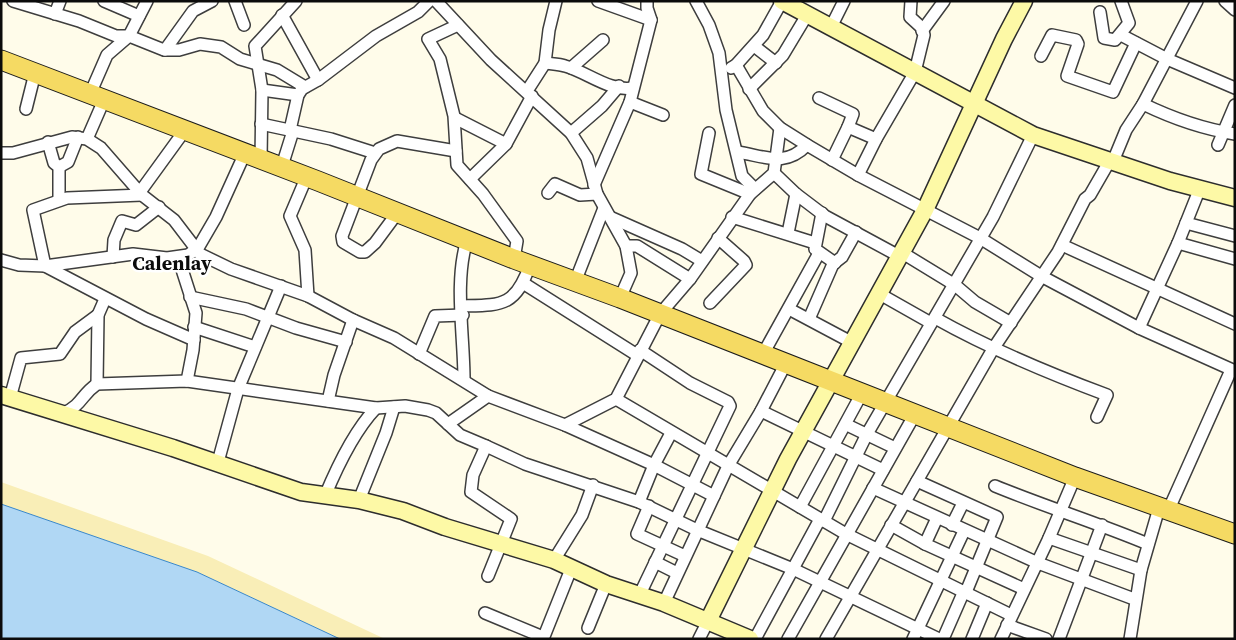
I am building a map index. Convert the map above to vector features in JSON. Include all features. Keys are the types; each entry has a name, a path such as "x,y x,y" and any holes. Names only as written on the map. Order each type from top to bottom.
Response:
{"main road":[{"path":"1,60 282,166 522,262 620,298 1074,477 1235,534"}],"street":[{"path":"55,14 60,1"},
{"path":"104,1 139,16"},
{"path":"59,167 68,162 83,138 97,97 107,55 128,36 147,1"},
{"path":"166,50 193,11 212,1"},
{"path":"235,1 244,25"},
{"path":"1,260 19,264 45,266 132,254 178,258 196,251 253,156 261,124 262,90 254,50 258,41 296,1"},
{"path":"470,178 506,144 545,63 549,30 556,1"},
{"path":"598,1 652,20"},
{"path":"548,193 555,184 580,195 595,190 630,102 652,20 647,8 648,1"},
{"path":"696,1 715,38 722,72 726,110 744,180 752,192"},
{"path":"722,72 736,65 754,46 770,25 782,1 1032,135 1170,181 1235,198"},
{"path":"831,27 844,1"},
{"path":"858,175 876,138 915,72 924,35 910,17 911,1"},
{"path":"922,31 944,1"},
{"path":"699,639 742,549 803,432 925,210 1003,41 1024,1"},
{"path":"1100,12 1104,38 1115,40 1129,23 1121,1"},
{"path":"826,639 903,501 917,482 993,349 1062,245 1085,199 1109,162 1114,159 1126,130 1143,104 1197,1"},
{"path":"1225,1 1235,10"},
{"path":"20,2 116,36 128,36 166,50 179,50 208,44 221,47 235,57 277,70 302,91"},
{"path":"262,90 302,91 365,43 435,2 491,60 571,133 587,158 595,190 626,246 631,273 620,298"},
{"path":"282,15 318,80"},
{"path":"749,89 776,63 792,42 807,15"},
{"path":"419,354 435,316 502,304 524,283 517,241 470,178 458,166 455,118 440,59 428,39 458,25"},
{"path":"1041,56 1052,35 1076,40 1078,44 1067,76 1113,92 1136,43"},
{"path":"1121,35 1166,59 1235,88"},
{"path":"571,68 603,40"},
{"path":"754,46 776,63"},
{"path":"545,63 571,68 602,82 627,89 633,88"},
{"path":"736,65 763,111 780,128 807,145 858,175 980,238 1041,276 1139,328 1233,370 1163,509 1148,544 1134,599 1130,639"},
{"path":"26,109 35,73"},
{"path":"571,133 602,106 619,86"},
{"path":"282,166 302,91"},
{"path":"819,98 853,114 832,160"},
{"path":"630,102 663,115"},
{"path":"1143,104 1163,113 1223,133 1235,134"},
{"path":"1218,145 1235,105"},
{"path":"455,118 506,144"},
{"path":"261,124 352,145 375,153"},
{"path":"565,425 616,399 628,380 638,352 660,314 690,278 732,217 752,192 774,173 780,128"},
{"path":"848,128 876,138"},
{"path":"141,194 185,130"},
{"path":"709,133 701,174 752,192"},
{"path":"755,639 822,520 867,434 955,285 1018,168 1032,135"},
{"path":"1,154 13,153 48,142 83,138 101,148 141,194 174,220 196,251 231,269 308,296 353,320 394,338 488,396 565,425 714,496"},
{"path":"398,212 366,252 360,252 342,240 357,196 375,153 397,141 456,151"},
{"path":"48,142 54,163 59,167"},
{"path":"737,152 777,159 794,157 807,145"},
{"path":"59,167 59,200"},
{"path":"774,173 796,194 822,213 955,285 975,302 1011,323"},
{"path":"307,176 290,216 305,250 308,296"},
{"path":"1139,328 1178,243 1200,188"},
{"path":"141,194 59,200 55,204 33,210 45,266 105,299 194,340"},
{"path":"788,234 796,194"},
{"path":"113,257 114,240 122,221 136,225 158,208"},
{"path":"575,282 604,208"},
{"path":"763,354 788,309 817,248 822,213"},
{"path":"732,217 788,234 817,248 835,263"},
{"path":"612,218 682,248 702,261"},
{"path":"1186,223 1235,236"},
{"path":"808,319 835,263 842,257 856,232"},
{"path":"710,303 746,265 718,238"},
{"path":"464,380 461,265 467,240"},
{"path":"1178,243 1235,259"},
{"path":"1062,245 1235,324"},
{"path":"626,246 637,246 690,278"},
{"path":"178,258 196,313 194,340 187,381"},
{"path":"524,283 690,383 730,403 639,596"},
{"path":"218,462 238,390 281,286"},
{"path":"878,293 993,349 1045,372 1107,395 1098,417"},
{"path":"190,297 234,306 346,342"},
{"path":"97,384 98,315 105,299"},
{"path":"788,309 851,342"},
{"path":"98,315 75,332 60,354 21,358 6,396 218,462 301,492 359,500 403,511 501,545 554,560 606,584 664,603 750,639"},
{"path":"328,401 334,375 353,320"},
{"path":"194,326 256,348"},
{"path":"664,603 728,466 761,411 786,363"},
{"path":"64,413 79,405 90,389 97,384 187,381 238,390 376,408 414,406 428,410 460,435 524,464 593,485 644,504 697,530 793,569 850,596 915,634 941,639 978,567 997,517 917,482"},
{"path":"800,507 847,425 862,394"},
{"path":"448,424 488,396"},
{"path":"616,399 706,454 846,534 987,603 1009,620 1046,639"},
{"path":"359,500 394,407"},
{"path":"325,496 338,466 364,421 376,408"},
{"path":"761,411 834,448 883,470"},
{"path":"788,639 915,414"},
{"path":"847,425 896,448"},
{"path":"671,433 654,466 637,534 685,556"},
{"path":"486,446 473,475 471,492 511,519 488,576"},
{"path":"1001,639 1050,538 1074,477"},
{"path":"554,560 582,515 593,485"},
{"path":"995,486 1148,544"},
{"path":"873,488 1038,563 1134,599"},
{"path":"952,525 963,503"},
{"path":"925,544 937,518"},
{"path":"890,525 925,544 1024,589"},
{"path":"1059,639 1102,525"},
{"path":"915,634 964,531"},
{"path":"1050,538 1141,570"},
{"path":"655,562 677,573"},
{"path":"486,613 543,638 570,569"},
{"path":"588,628 606,584"},
{"path":"972,639 987,603"}],"sand":[{"path":"1,482 208,556 385,639 340,639 197,572 1,504"}],"water":[{"path":"1,504 197,572 340,639 1,639"}],"district":[{"name":"Calenlay","path":"172,263"}]}
